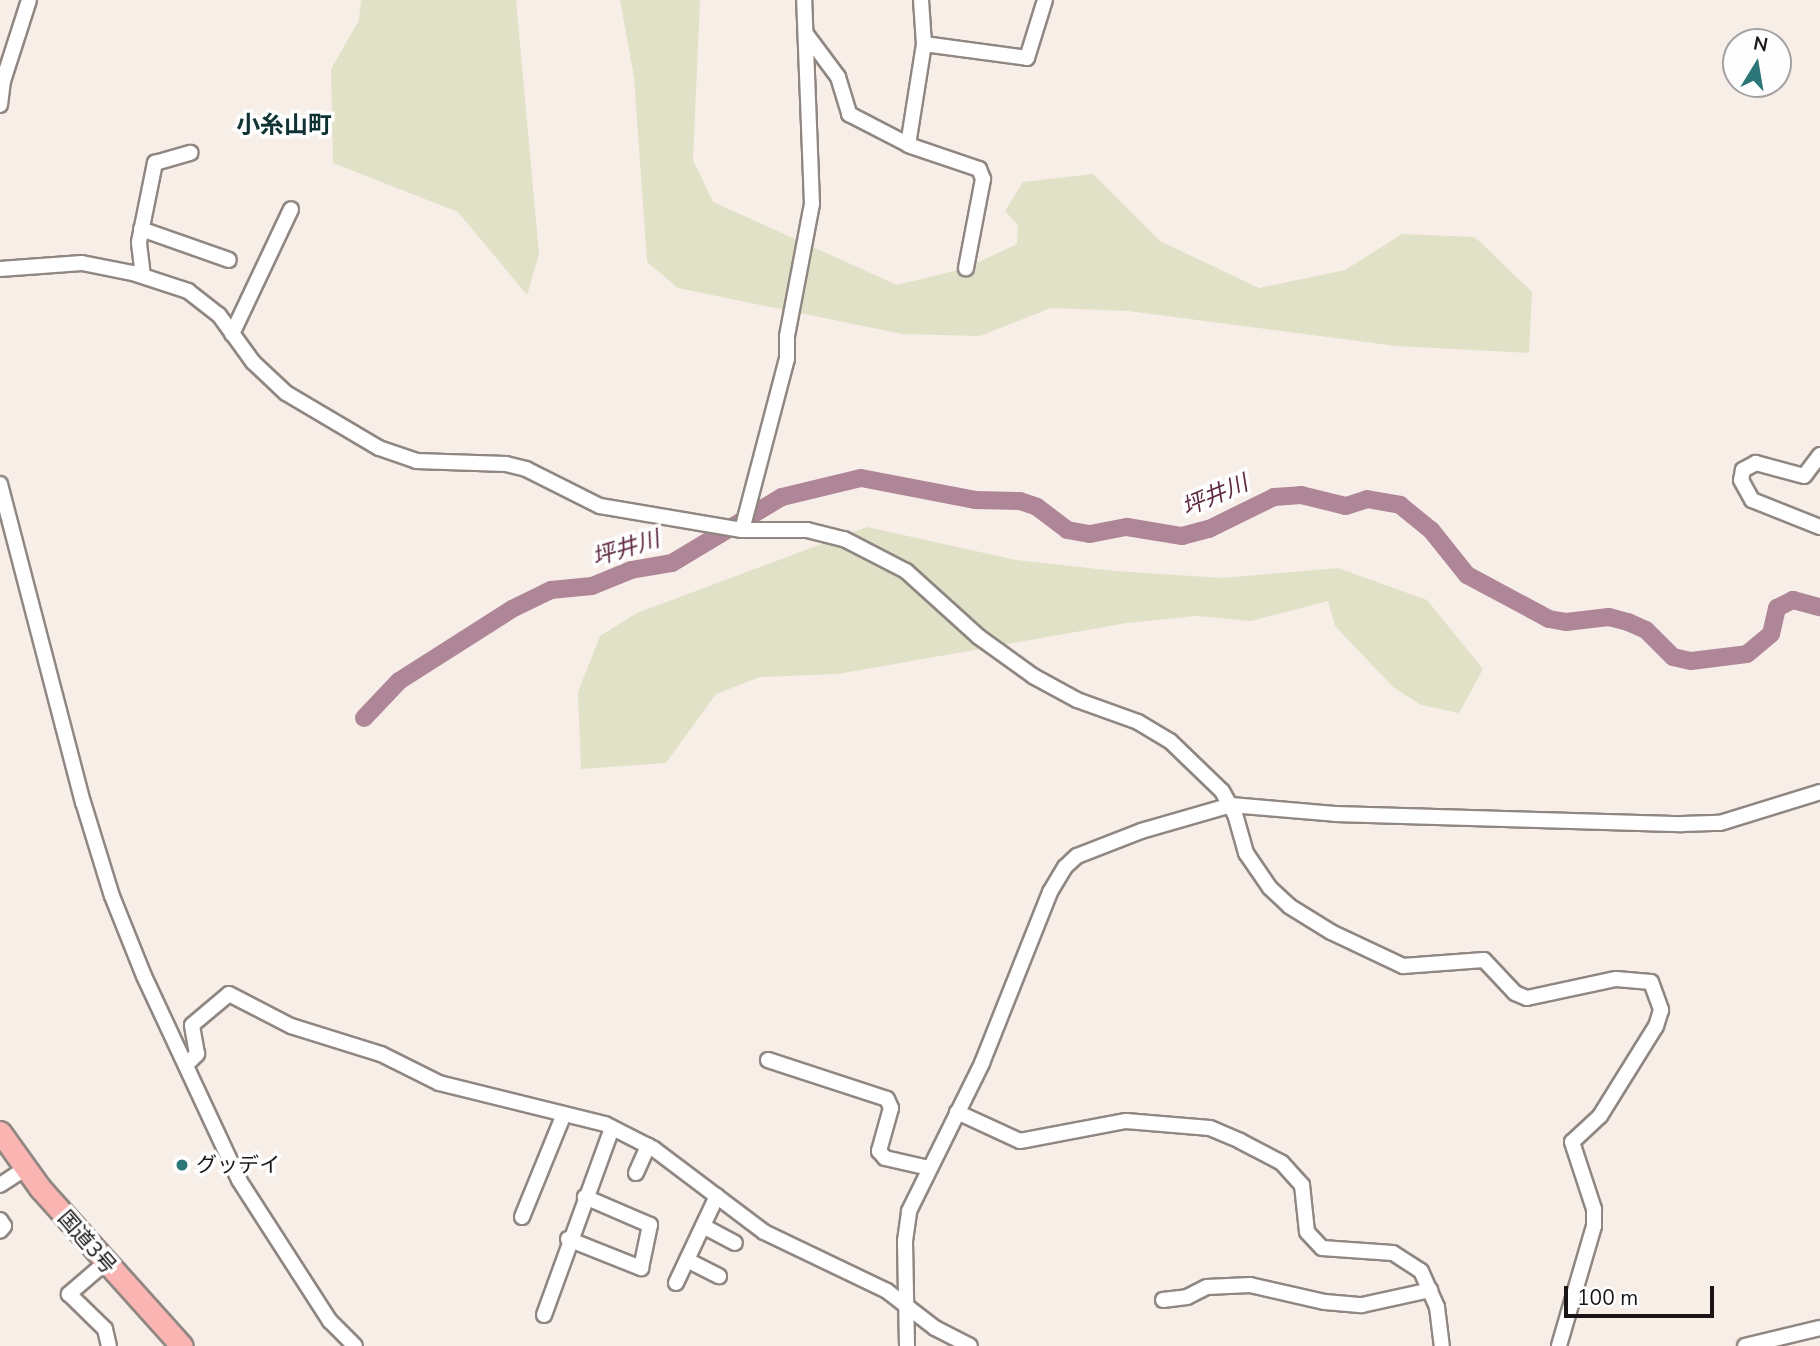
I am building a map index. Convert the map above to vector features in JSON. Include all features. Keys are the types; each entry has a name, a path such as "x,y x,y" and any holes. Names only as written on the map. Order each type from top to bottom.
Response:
{"highway":[{"name":"国道3号","path":"0,1132 25,1169 105,1263 182,1346"}],"street":[{"path":"0,105 3,81 29,0"},
{"path":"742,530 788,359 787,336 812,204 804,0"},
{"path":"908,145 924,44 921,0"},
{"path":"924,44 1027,58 1045,0"},
{"path":"806,34 838,77 849,114 908,145 962,161 983,174 966,268"},
{"path":"143,276 141,229 155,163 162,157 191,153"},
{"path":"232,334 291,209"},
{"path":"141,229 229,260"},
{"path":"0,269 82,263 143,276 188,292 219,315 253,362 286,393 379,448 416,461 526,469 600,506 742,530 807,530 844,539 906,571 979,637 1033,676 1077,700 1138,722 1170,741 1214,781 1231,805 1249,858 1280,897 1331,932 1394,963 1484,960 1515,993 1527,998 1616,979 1651,982 1661,1010 1656,1026 1600,1116 1572,1142 1594,1209 1594,1226 1559,1346"},
{"path":"1820,456 1804,476 1756,463 1743,471 1741,480 1752,500 1820,527"},
{"path":"0,484 112,896 239,1180 330,1321 355,1346"},
{"path":"907,1346 905,1308 909,1211 982,1063 1043,906 1065,867 1095,847 1231,805 1335,814 1682,824 1720,823 1820,792"},
{"path":"189,1072 197,1054 192,1025 229,994 291,1026 382,1054 439,1083 612,1128 648,1146 764,1232 887,1291 905,1308 970,1346"},
{"path":"768,1060 887,1099 891,1108 879,1151 885,1158 929,1168"},
{"path":"957,1112 1020,1141 1126,1121 1210,1128 1282,1163 1302,1185 1307,1232 1322,1248 1393,1253 1422,1271 1430,1290 1442,1346"},
{"path":"523,1217 564,1114"},
{"path":"544,1315 568,1239 612,1128"},
{"path":"636,1174 648,1146"},
{"path":"0,1185 25,1169"},
{"path":"676,1283 717,1196"},
{"path":"568,1239 641,1268 650,1225 585,1197"},
{"path":"0,1220 0,1231"},
{"path":"703,1226 735,1242"},
{"path":"687,1261 719,1276"},
{"path":"105,1263 69,1294 105,1329 109,1346"},
{"path":"1163,1300 1187,1297 1207,1287 1250,1284 1325,1302 1362,1305 1430,1290"},
{"path":"1745,1346 1820,1328"}],"green space":[{"path":"361,0 516,0 539,254 527,295 458,212 333,163 331,69 359,20"},
{"path":"620,0 700,0 693,160 713,202 897,285 966,268 1017,244 1018,225 1005,211 1023,182 1093,174 1160,241 1259,288 1345,270 1402,234 1475,237 1532,292 1529,353 1396,346 1128,311 1051,308 980,336 902,334 678,288 647,262 634,77"},
{"path":"867,527 1016,560 1116,571 1222,578 1338,568 1427,600 1483,669 1459,713 1421,705 1393,687 1335,626 1328,601 1251,621 1196,616 1127,623 838,674 760,677 716,694 666,763 581,769 578,692 600,636 637,613"}],"waterway":[{"name":"坪井川","path":"364,718 399,681 512,609 551,590 592,586 631,570 672,563 782,497 861,478 975,500 1020,501 1037,507 1067,530 1090,534 1127,527 1182,536 1209,529 1274,497 1301,495 1346,506 1367,499 1400,505 1431,530 1467,575 1549,619 1566,622 1609,617 1628,622 1646,630 1673,657 1691,661 1747,654 1771,634 1777,608 1793,600 1820,607"}],"place":[{"name":"グッデイ","path":"182,1165"}],"district":[{"name":"小糸山町","path":"284,126"}]}
